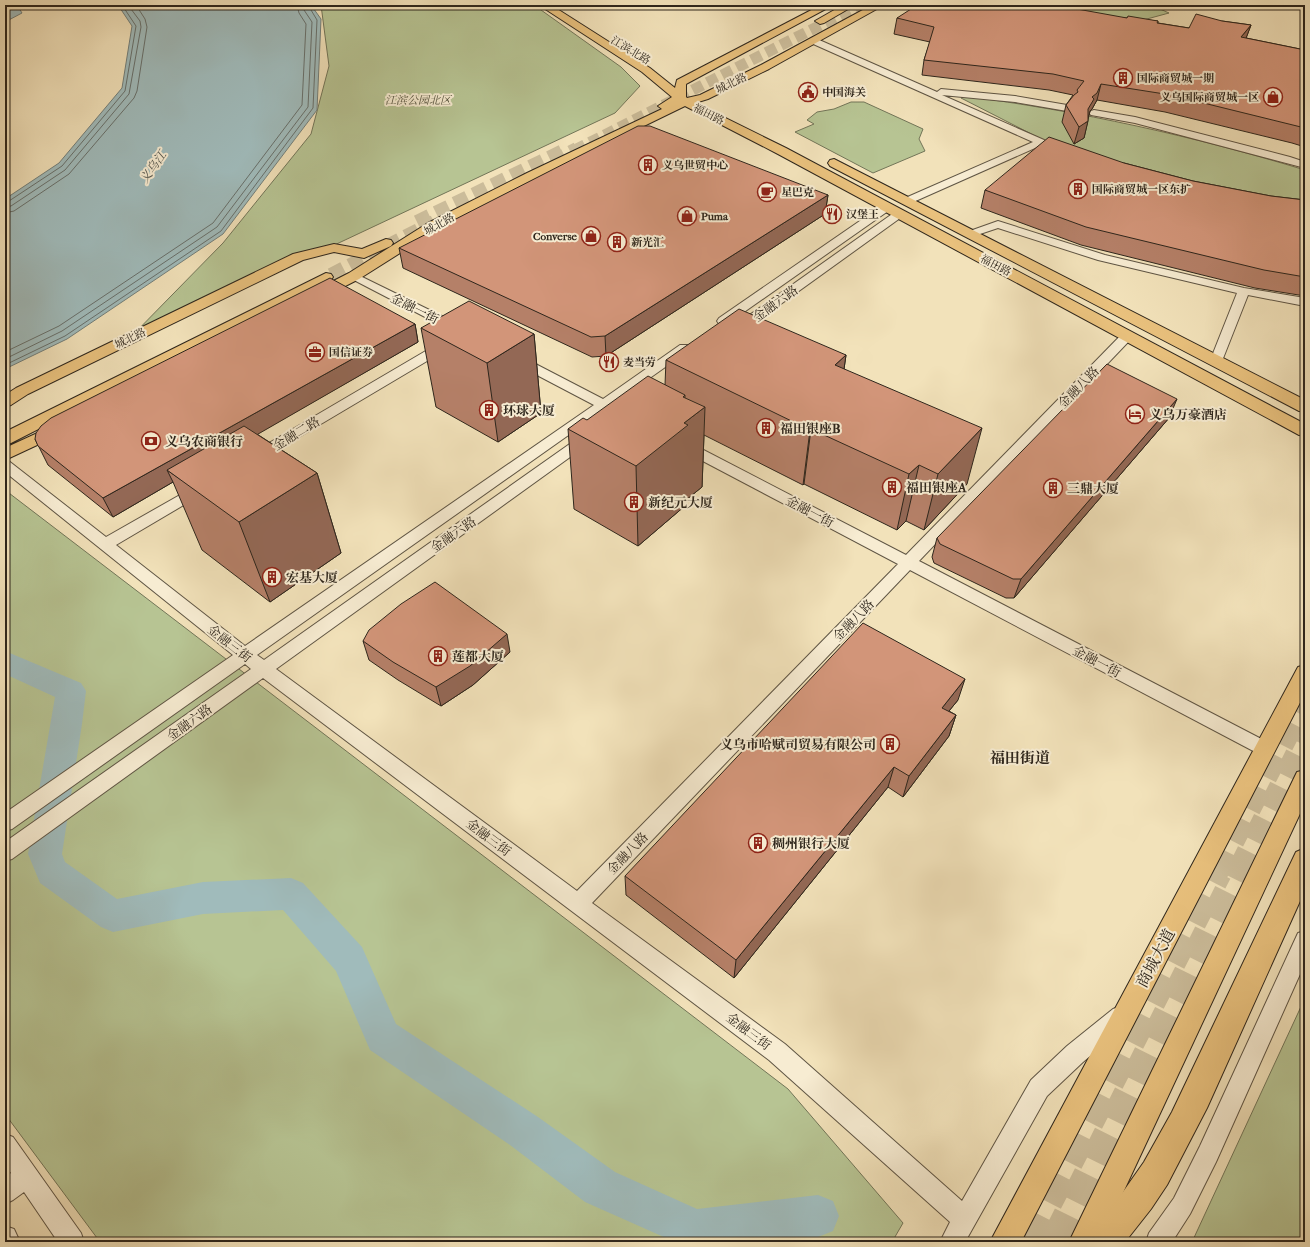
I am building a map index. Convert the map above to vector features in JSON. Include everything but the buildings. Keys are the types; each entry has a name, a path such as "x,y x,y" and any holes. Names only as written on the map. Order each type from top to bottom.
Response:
{"highway":[{"path":"1102,1242 1122,1221 1163,1163 1187,1117 1305,860"}],"main road":[{"name":"江滨北路","path":"544,5 646,70 683,100"},
{"name":"江滨北路","path":"557,5 657,66"},
{"name":"城北路","path":"681,82 828,5"},
{"path":"820,21 850,5"},
{"name":"城北路","path":"5,402 22,391 298,257 334,248 364,254 683,100 704,97 814,41 880,5"},
{"path":"670,74 704,97"},
{"path":"681,82 683,100"},
{"name":"福田路","path":"704,97 805,148"},
{"name":"城北路","path":"210,351 354,276 433,226 683,100"},
{"name":"福田路","path":"683,100 893,210 1305,431"},
{"name":"福田路","path":"825,159 1305,407"},
{"path":"5,426 326,272 5,439"},
{"path":"5,456 74,421"},
{"name":"商城大道","path":"1005,1242 1305,673"},
{"path":"1084,1242 1305,779"}],"street":[{"path":"814,41 928,90 1041,142 907,201"},
{"path":"928,90 1015,99 1067,108"},
{"path":"1094,113 1135,120 1305,165"},
{"name":"金融六路","path":"713,328 893,210"},
{"name":"金融六路","path":"725,339 893,210"},
{"path":"971,234 998,224 1102,258 1244,291 1305,302"},
{"name":"金融一街","path":"354,276 465,333"},
{"path":"1216,361 1244,291"},
{"name":"金融二路","path":"248,461 465,333"},
{"name":"金融八路","path":"578,904 1127,336"},
{"name":"金融六路","path":"5,823 694,341"},
{"path":"507,354 622,413 609,422"},
{"name":"金融六路","path":"5,853 596,431"},
{"name":"金融一街","path":"670,439 1265,749"},
{"name":"金融三街","path":"5,465 262,669 777,1052 965,1219"},
{"path":"106,545 207,485"},
{"path":"1158,1242 1182,1206 1208,1154 1305,940"},
{"path":"952,1242 1039,1088 1075,1054 1128,1010"},
{"path":"5,1145 72,1242"},
{"path":"5,1192 27,1175"},
{"path":"5,1238 8,1242"}],"green space":[{"name":"江滨公园北区","path":"321,5 534,5 621,67 640,86 615,113 124,344 223,243 311,134 329,66"},
{"path":"1081,5 1151,5 1169,13 1132,23 1074,9"},
{"path":"964,96 1050,109 1136,126 1221,146 1305,170 1305,212 1086,162 961,98"},
{"path":"851,102 864,102 923,129 919,139 925,151 873,173 795,132 814,124 807,120 817,112 834,109"},
{"path":"5,490 788,1089 903,1223 892,1242 100,1242 5,1114"},
{"path":"1305,998 1305,1242 1192,1242"}],"water":[{"path":"5,5 17,5 22,13 5,22"},
{"name":"义乌江","path":"118,5 311,5 321,19 317,110 223,234 67,339 5,369 5,199 59,163 122,88 132,26"}],"waterway":[{"path":"5,662 71,691 67,724 45,854 52,872 113,916 203,898 291,894 349,959 383,1037 524,1131 600,1187 696,1230 818,1216"}],"tunnel":[{"path":"575,150 860,5"},
{"path":"552,162 577,149"},
{"path":"417,222 563,151"},
{"path":"331,275 434,222"},
{"path":"1216,873 1305,699"},
{"path":"1238,873 1305,739"},
{"path":"1027,1242 1217,872"},
{"path":"1055,1242 1239,872"}],"place":[{"name":"国际商贸城一期","path":"1123,78"},
{"name":"中国海关","path":"808,92"},
{"name":"义乌国际商贸城一区","path":"1273,97"},
{"name":"义乌世贸中心","path":"648,165"},
{"name":"国际商贸城一区东扩","path":"1078,189"},
{"name":"星巴克","path":"767,192"},
{"name":"汉堡王","path":"832,214"},
{"name":"Puma","path":"687,216"},
{"name":"Converse","path":"591,236"},
{"name":"新光汇","path":"617,242"},
{"name":"国信证券","path":"315,352"},
{"name":"麦当劳","path":"609,362"},
{"name":"环球大厦","path":"489,410"},
{"name":"义乌万豪酒店","path":"1135,414"},
{"name":"福田银座B","path":"766,428"},
{"name":"义乌农商银行","path":"151,441"},
{"name":"福田银座A","path":"892,487"},
{"name":"三鼎大厦","path":"1053,488"},
{"name":"新纪元大厦","path":"634,502"},
{"name":"宏基大厦","path":"272,577"},
{"name":"莲都大厦","path":"438,656"},
{"name":"义乌市哈赋司贸易有限公司","path":"890,744"},
{"name":"稠州银行大厦","path":"758,843"}],"district":[{"name":"福田街道","path":"1020,758"}]}
